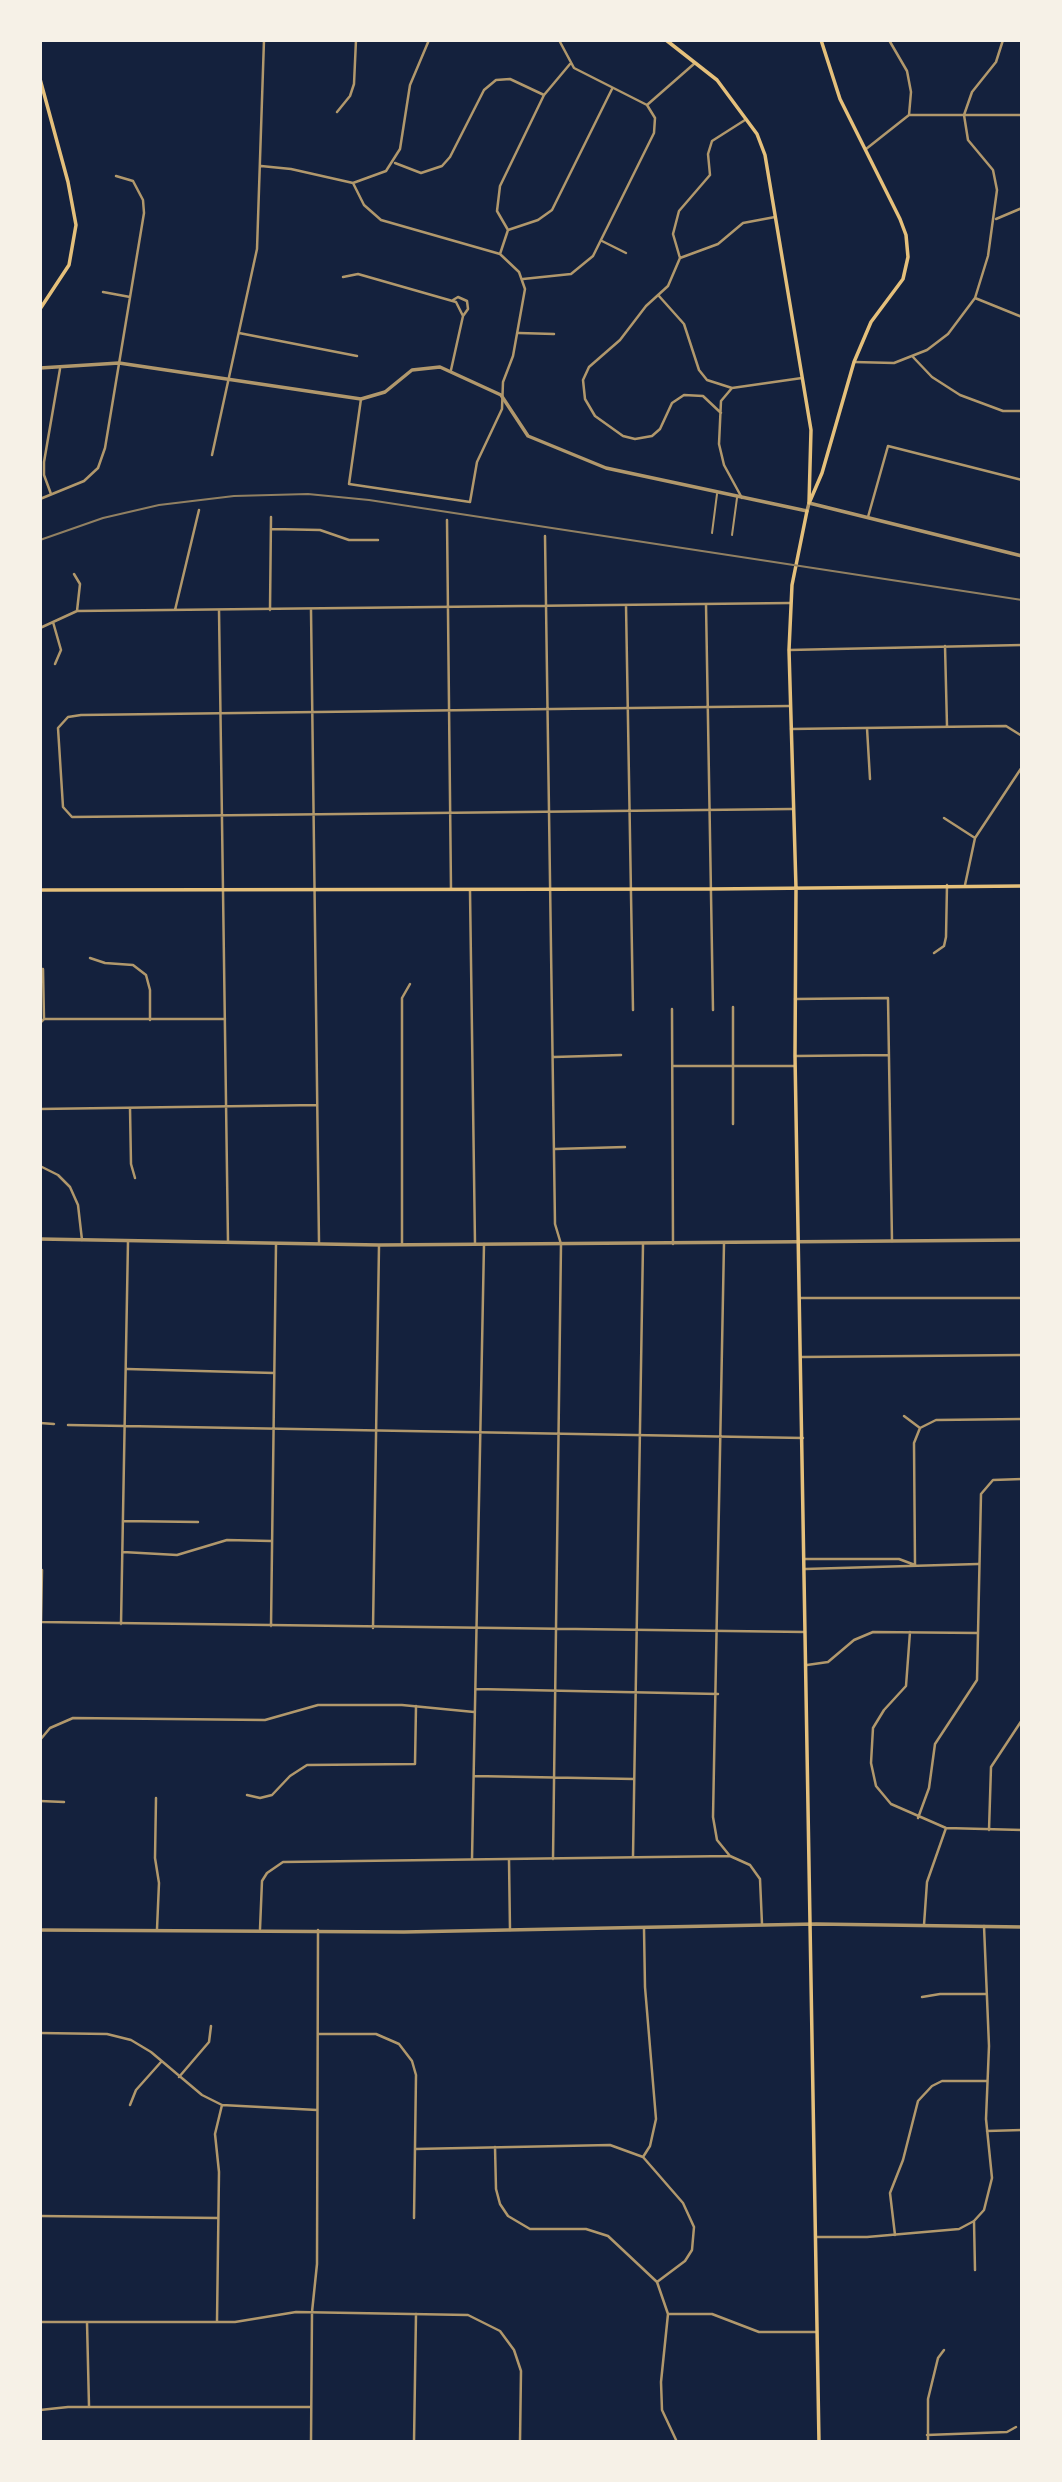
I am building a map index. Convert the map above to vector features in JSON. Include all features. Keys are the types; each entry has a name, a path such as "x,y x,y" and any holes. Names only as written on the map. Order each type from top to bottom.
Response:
{"main road":[{"path":"666,40 717,80 760,139 765,155 811,430 809,503"},
{"path":"809,503 822,473 854,362 871,322 903,279 908,257 906,235 900,219 839,99 821,40"},
{"path":"40,79 68,182 76,225 69,265 40,309"},
{"path":"807,511 790,603 789,650 796,888 795,1066 819,2442"},
{"path":"40,890 1022,886"}],"street":[{"path":"212,455 257,249 264,40"},
{"path":"337,111 350,96 354,84 356,40"},
{"path":"260,166 291,169 353,183 375,177 394,162 400,149 410,85 429,40"},
{"path":"523,279 571,274 587,263 602,241 654,132 655,118 647,105 612,89 570,64 559,40"},
{"path":"889,40 907,71 911,92 909,115"},
{"path":"854,362 882,364 914,357 948,334 975,298 985,271 995,219 997,190 993,170 968,140 964,115 972,92 996,62 1003,40"},
{"path":"647,105 695,63"},
{"path":"500,254 508,230 497,211 500,187 544,95 570,64"},
{"path":"394,162 421,173 442,166 450,158 484,90 496,80 510,79 544,95"},
{"path":"508,230 538,220 552,210 612,89"},
{"path":"866,149 909,115 1022,114"},
{"path":"721,412 703,396 678,397 660,429 653,436 635,439 613,431 588,406 583,380 585,373 659,296 672,278 680,258 673,234 679,211 710,175 708,154 712,141 745,120"},
{"path":"40,499 84,481 97,468 105,448 143,225 143,200 133,181 116,176"},
{"path":"353,183 364,205 381,220 500,254 514,265 523,279 524,298 518,333 501,395 502,409 477,462 470,502 349,484 361,399"},
{"path":"995,219 1022,208"},
{"path":"680,258 718,244 743,223 775,217"},
{"path":"602,241 626,253"},
{"path":"343,277 358,274 453,301 463,316"},
{"path":"103,292 130,297"},
{"path":"659,296 684,324 703,376 717,385 732,388 802,378"},
{"path":"451,370 463,316 468,309 467,301 458,297 453,301"},
{"path":"975,298 1022,317"},
{"path":"518,333 554,334"},
{"path":"239,334 316,351 357,356"},
{"path":"914,357 932,377 960,396 1003,411 1022,411"},
{"path":"40,368 60,369 119,363 361,399 385,392 412,370 431,366 451,370 501,395 522,430 535,440 606,468 807,511 809,503 1022,556"},
{"path":"51,494 44,475 46,444 60,369"},
{"path":"732,388 723,397 721,456 740,498"},
{"path":"40,443 46,444"},
{"path":"868,517 888,446 1022,480"},
{"path":"175,610 199,510"},
{"path":"270,610 271,517"},
{"path":"447,520 451,890"},
{"path":"272,529 320,530 349,540 378,540"},
{"path":"545,536 555,1224 561,1244 553,1859"},
{"path":"75,574 80,584 77,611"},
{"path":"40,628 77,611 790,603"},
{"path":"706,604 713,1010"},
{"path":"626,605 633,1010"},
{"path":"311,609 319,1243"},
{"path":"219,610 228,1242"},
{"path":"53,622 61,650 55,664"},
{"path":"789,650 1022,645"},
{"path":"945,646 947,726"},
{"path":"790,706 81,715 68,717 58,728 62,807 72,817 792,809"},
{"path":"791,729 1006,726 1022,736"},
{"path":"867,727 870,779"},
{"path":"965,885 975,838 1022,767"},
{"path":"944,818 975,838"},
{"path":"934,953 943,946 946,937 947,885"},
{"path":"470,890 475,1244"},
{"path":"90,958 105,963 133,965 146,975 150,990 150,1020"},
{"path":"42,969 44,1019"},
{"path":"402,1244 402,998 410,984"},
{"path":"795,999 888,998 892,1241"},
{"path":"733,1007 733,1124"},
{"path":"672,1009 673,1244"},
{"path":"40,1023 44,1019 225,1019"},
{"path":"552,1057 621,1055"},
{"path":"795,1056 887,1055"},
{"path":"671,1066 795,1066"},
{"path":"40,1109 317,1105"},
{"path":"130,1108 131,1164 135,1178"},
{"path":"554,1149 625,1147"},
{"path":"40,1166 58,1175 71,1187 78,1205 82,1240"},
{"path":"40,1239 379,1245 1022,1240"},
{"path":"121,1624 128,1241"},
{"path":"271,1626 276,1243"},
{"path":"724,1243 718,1694 713,1829 717,1840 730,1856"},
{"path":"472,1859 484,1244"},
{"path":"633,1857 643,1244"},
{"path":"373,1628 379,1245"},
{"path":"800,1298 1022,1298"},
{"path":"802,1357 1022,1356"},
{"path":"126,1369 274,1373"},
{"path":"904,1416 920,1428"},
{"path":"915,1565 914,1443 920,1428 936,1420 1022,1419"},
{"path":"40,1423 54,1424"},
{"path":"68,1425 803,1438"},
{"path":"918,1818 929,1788 935,1744 977,1680 981,1494 993,1480 1022,1479"},
{"path":"123,1521 198,1522"},
{"path":"123,1552 177,1555 227,1540 272,1541"},
{"path":"805,1559 899,1559 915,1565"},
{"path":"843,1559 843,1569"},
{"path":"805,1569 903,1569 915,1565 978,1564"},
{"path":"42,1570 40,1622 805,1632"},
{"path":"807,1665 828,1662 862,1636 873,1632 978,1633"},
{"path":"910,1632 906,1686 884,1710 873,1728 871,1763 876,1786 891,1804 946,1828 1022,1829"},
{"path":"475,1689 718,1694"},
{"path":"40,1740 50,1728 73,1718 265,1720 318,1705 416,1706 434,1711 474,1712"},
{"path":"247,1795 260,1798 272,1795 290,1776 307,1765 415,1764 416,1706"},
{"path":"989,1830 991,1767 1022,1720"},
{"path":"474,1776 634,1779"},
{"path":"156,1798 155,1858 159,1884 157,1929"},
{"path":"40,1801 64,1802"},
{"path":"925,1925 927,1882 946,1828"},
{"path":"260,1929 262,1881 267,1872 283,1862 730,1856 750,1865 760,1880 762,1924"},
{"path":"509,1860 510,1930"},
{"path":"40,1930 644,1929 762,1924 1022,1927"},
{"path":"816,2237 895,2235 959,2228 975,2221 984,2210 992,2188 986,2131 987,1994 984,1926"},
{"path":"643,2157 655,2133 656,2119 645,1987 644,1929"},
{"path":"311,2442 312,2312 317,2264 318,1930"},
{"path":"922,1997 940,1993 987,1994"},
{"path":"179,2077 209,2042 211,2026"},
{"path":"40,2033 120,2036 141,2045 202,2095 222,2105 317,2110"},
{"path":"318,2035 376,2034 389,2038 407,2052 416,2075 414,2218"},
{"path":"130,2105 136,2090 161,2062"},
{"path":"895,2235 890,2193 903,2160 918,2101 932,2085 942,2081 987,2081"},
{"path":"217,2322 219,2172 215,2134 222,2105"},
{"path":"986,2131 1022,2130"},
{"path":"415,2149 610,2145 643,2157 683,2203 694,2227 692,2250 685,2261 657,2282"},
{"path":"495,2147 496,2189 508,2216 530,2228 586,2228 608,2236 657,2282 668,2314 661,2396 666,2422 677,2442"},
{"path":"40,2216 218,2218"},
{"path":"975,2221 975,2270"},
{"path":"40,2322 235,2322 280,2312 468,2315 491,2325 508,2339 521,2371 520,2442"},
{"path":"414,2442 415,2314"},
{"path":"668,2314 712,2314 759,2332 816,2332"},
{"path":"87,2322 89,2407"},
{"path":"928,2442 928,2399 938,2358 944,2350"},
{"path":"40,2410 89,2407 311,2407"},
{"path":"927,2435 1007,2432 1016,2427"}],"lane":[{"path":"712,533 717,493"},
{"path":"732,535 740,498"}],"railway":[{"path":"40,540 103,518 159,505 234,496 308,494 369,500 1022,600"}]}
